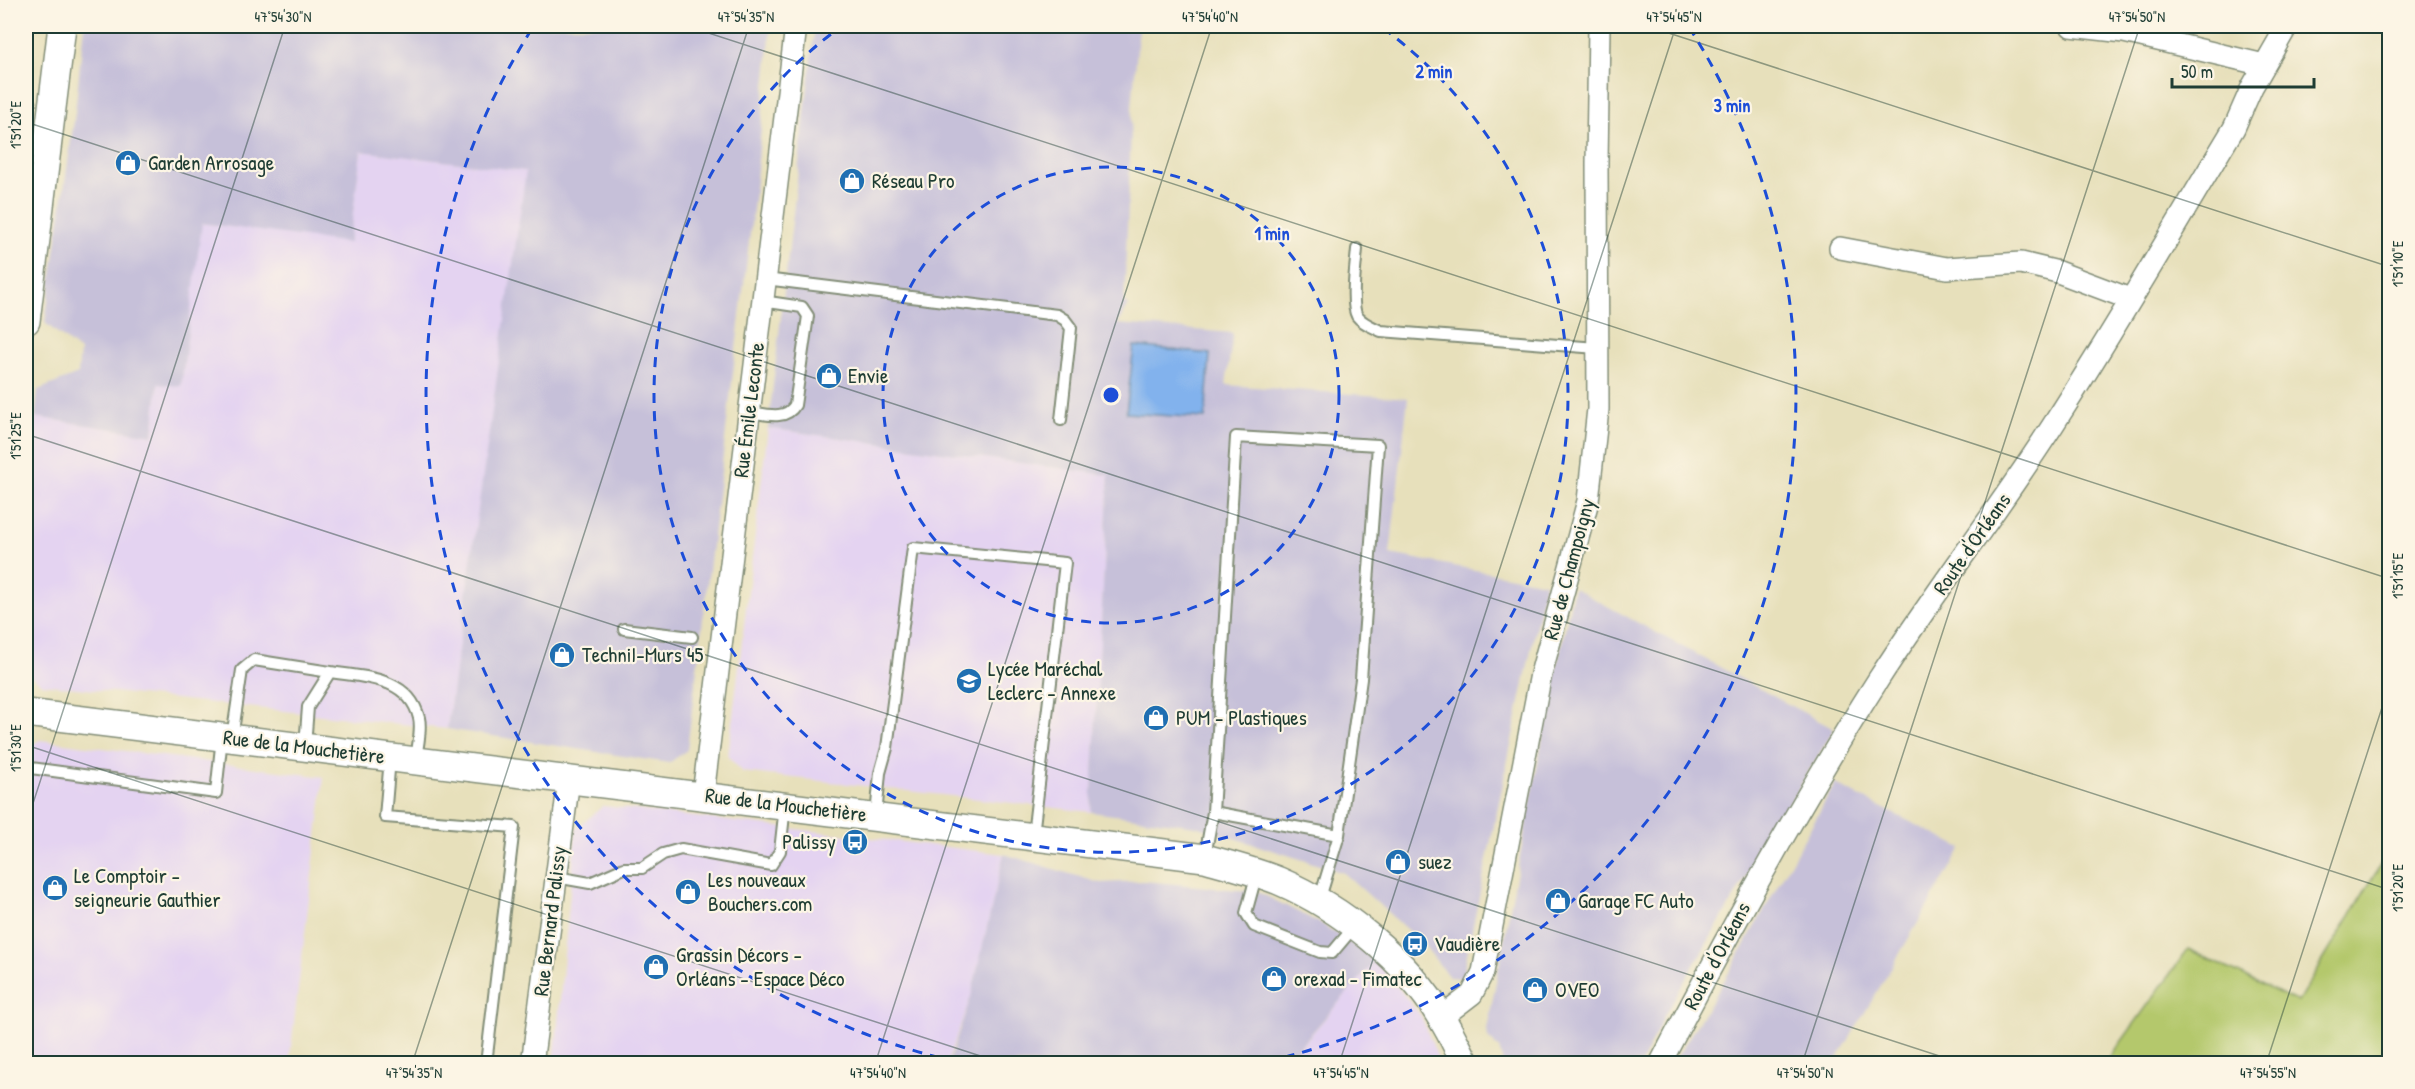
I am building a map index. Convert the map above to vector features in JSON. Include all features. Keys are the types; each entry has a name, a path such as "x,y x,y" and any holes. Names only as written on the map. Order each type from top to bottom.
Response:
{"street":[{"path":"26,321 32,225 62,26"},
{"name":"Rue Émile Leconte","path":"703,795 796,26"},
{"name":"Rue de Champoigny","path":"1442,1017 1472,994 1483,972 1542,674 1588,501 1597,429 1599,26"},
{"path":"2071,26 2124,32 2264,65"},
{"name":"Route d'Orléans","path":"1660,1064 1722,945 1807,795 1880,678 2030,460 2234,128 2264,65 2288,26"},
{"path":"1840,248 1947,268 2021,263 2058,272 2130,299"},
{"name":"Rue de la Mouchetière","path":"26,713 785,804 1205,858 1257,873 1318,901 1355,926 1399,964 1442,1017 1466,1064"},
{"name":"Rue Bernard Palissy","path":"532,1064 569,779"}],"lane":[{"path":"1357,249 1354,303 1356,314 1365,324 1381,331 1598,348"},
{"path":"765,279 1057,315 1071,328 1061,420"},
{"path":"749,412 781,416 792,411 795,405 808,316 802,307 762,301"},
{"path":"1205,858 1213,812 1236,437 1378,445 1361,679 1339,834 1318,901"},
{"path":"876,816 880,773 887,748 913,548 1065,563 1033,836"},
{"path":"624,629 692,637"},
{"path":"26,773 31,768 216,793 242,670 254,660 386,681 410,698 420,719 403,759 385,817 514,827 486,1064"},
{"path":"305,747 308,707 330,672"},
{"path":"556,877 590,883 624,868 642,868 663,854 681,849 771,865 780,851 785,804"},
{"path":"1213,812 1339,834"},
{"path":"1257,873 1246,913 1254,926 1320,952 1332,953 1355,926"}],"shaded area":[{"path":"84,26 771,26 754,201 687,750 669,763 447,729 526,171 361,151 349,243 202,223 181,386 158,384 153,435 35,417 38,390 78,374 80,351 45,323 75,113"},
{"path":"815,26 1139,26 1132,108 1124,303 1129,305 1118,324 1233,333 1226,385 1408,398 1390,554 1545,583 1462,978 1449,977 1424,945 1344,873 1196,826 1091,812 1109,475 768,428"},
{"path":"361,151 527,171 447,729 42,684 26,673 26,515 35,417 153,435 158,384 181,385 201,223 349,242"},
{"path":"768,428 1109,475 1091,812 743,772 728,757"},
{"path":"1574,588 1834,729 1665,1014 1641,1063 1503,1063 1499,1048 1488,1038 1487,1029 1553,684"},
{"path":"40,740 324,777 289,1063 26,1063 26,748"},
{"path":"1835,784 1962,848 1835,1063 1673,1063 1727,976"},
{"path":"603,806 1004,854 971,997 947,1063 554,1064 576,829"},
{"path":"1004,854 1100,883 1144,881 1258,892 1322,924 1376,960 1285,1063 948,1064 971,997"},
{"path":"1376,960 1421,1016 1440,1063 1285,1064"}],"green space":[{"path":"2389,851 2389,1063 2106,1063 2188,949 2298,1002"}],"water":[{"path":"1134,346 1210,354 1205,418 1126,413"}],"place":[{"name":"Garden Arrosage","path":"128,163"},
{"name":"Réseau Pro","path":"852,181"},
{"name":"Envie","path":"829,376"},
{"name":"TechniI-Murs 45","path":"562,655"},
{"name":"Lycée Maréchal Leclerc - Annexe","path":"969,681"},
{"name":"PUM - Plastiques","path":"1156,718"},
{"name":"Palissy","path":"855,842"},
{"name":"suez","path":"1398,862"},
{"name":"Le Comptoir - seigneurie Gauthier","path":"55,888"},
{"name":"Les nouveaux Bouchers.com","path":"688,892"},
{"name":"Garage FC Auto","path":"1558,901"},
{"name":"Vaudière","path":"1415,944"},
{"name":"Grassin Décors - Orléans - Espace Déco","path":"656,967"},
{"name":"orexad - Fimatec","path":"1274,979"},
{"name":"OVEO","path":"1535,990"}]}
